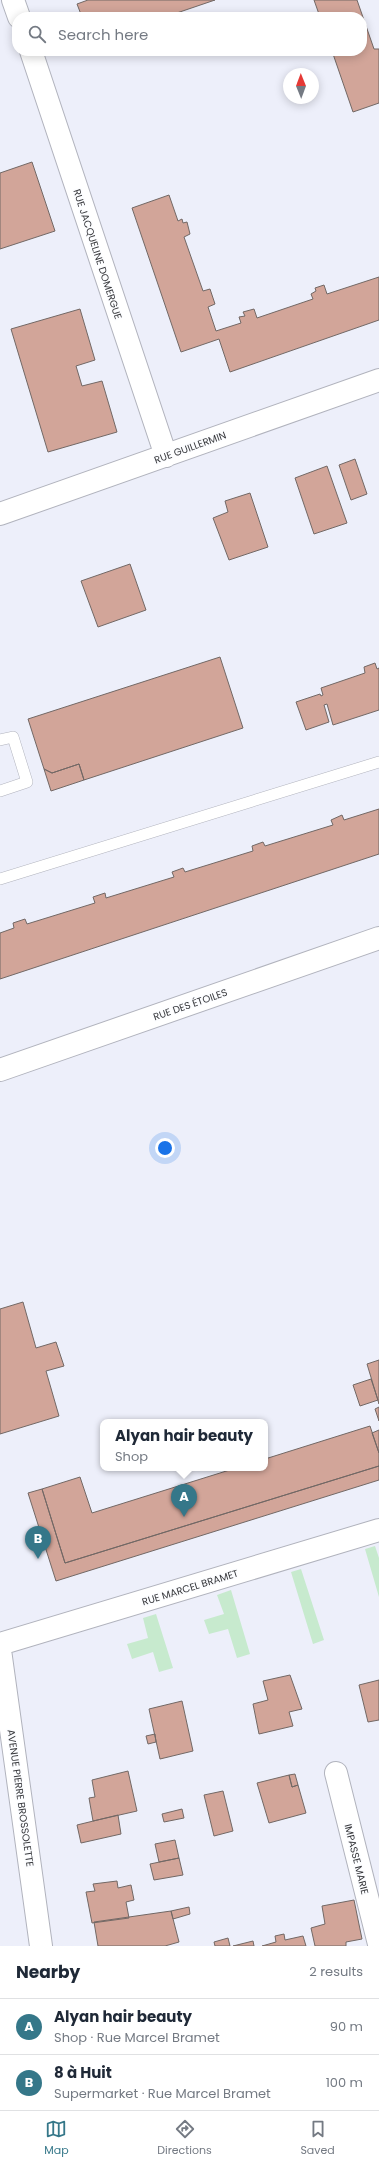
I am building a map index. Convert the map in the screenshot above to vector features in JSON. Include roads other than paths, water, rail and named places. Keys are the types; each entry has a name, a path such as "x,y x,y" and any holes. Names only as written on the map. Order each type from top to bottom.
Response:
{"street":[{"path":"13,0 17,12"},
{"name":"RUE JACQUELINE DOMERGUE","path":"32,56 166,456"},
{"name":"RUE GUILLERMIN","path":"0,514 379,380"},
{"name":"RUE DES ÉTOILES","path":"0,1070 377,944"},
{"name":"RUE MARCEL BRAMET","path":"0,1644 379,1530"},
{"name":"AVENUE PIERRE BROSSOLETTE","path":"0,1650 41,1946"},
{"name":"IMPASSE MARIE","path":"336,1774 379,1944"}],"lane":[{"path":"0,740 13,737 27,782 0,790"},
{"path":"0,879 379,762"}],"place":[{"name":"Alyan hair beauty","path":"184,1517"},
{"name":"8 à Huit","path":"38,1559"}]}
